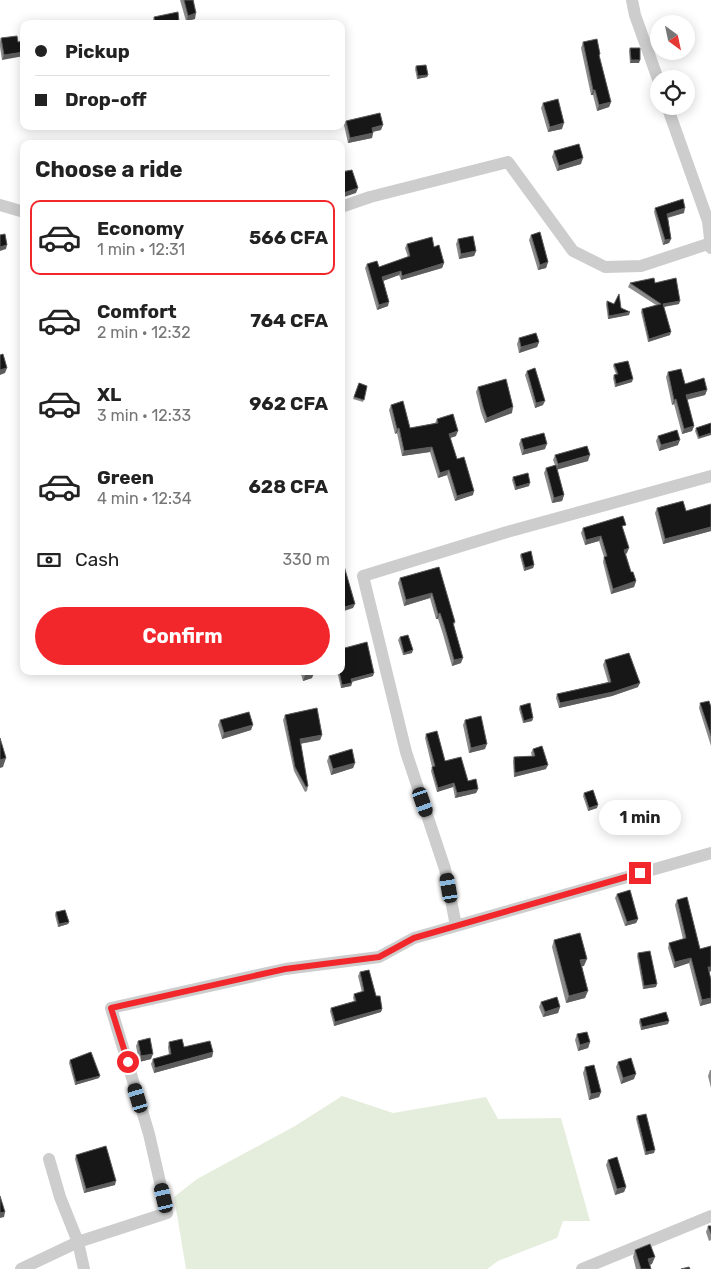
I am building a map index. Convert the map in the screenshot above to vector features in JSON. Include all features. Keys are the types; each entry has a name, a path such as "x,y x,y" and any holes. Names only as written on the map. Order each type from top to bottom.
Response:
{"street":[{"path":"632,0 634,15 655,70"},
{"path":"345,206 370,197 508,162 573,251 605,267 641,266 711,245 708,221 670,115"},
{"path":"0,206 20,211"},
{"path":"456,926 445,869 406,752 363,576 508,532 711,476"},
{"path":"21,1269 78,1242 167,1213 149,1134 111,1008 285,969 379,957 414,938 711,853"},
{"path":"49,1159 60,1197 78,1242 84,1269"},
{"path":"582,1269 711,1216"}],"green space":[{"path":"342,1096 393,1113 486,1097 498,1119 561,1118 590,1221 563,1221 557,1238 498,1261 487,1269 186,1269 174,1197 197,1179 295,1126"}],"building":[{"path":"184,0 193,0 196,13 188,16"},
{"path":"178,12 179,20 154,20 154,17"},
{"path":"17,36 18,42 20,42 20,53 4,55 1,38"},
{"path":"597,39 599,55 611,102 599,105 595,90 593,90 583,42"},
{"path":"630,48 640,48 640,60 631,60"},
{"path":"426,65 428,75 418,76 416,66"},
{"path":"558,99 564,123 550,127 543,103"},
{"path":"380,113 383,125 372,128 373,133 350,138 346,121"},
{"path":"579,144 583,158 559,166 554,151"},
{"path":"352,170 358,188 345,193 345,171"},
{"path":"683,199 685,208 667,214 671,239 665,240 655,208"},
{"path":"540,232 548,262 540,265 531,235"},
{"path":"5,234 7,245 0,247 0,235"},
{"path":"473,236 476,251 461,254 458,239"},
{"path":"432,237 434,247 439,245 444,263 402,276 401,271 382,277 389,302 379,305 367,264 377,261 379,267 410,256 407,244"},
{"path":"654,278 655,283 676,278 680,301 663,304 671,332 649,339 642,309 661,304 630,283"},
{"path":"619,294 621,308 630,312 609,316 607,301 614,304"},
{"path":"536,333 539,342 521,347 519,338"},
{"path":"3,354 7,368 0,370 0,355"},
{"path":"628,361 633,379 616,384 614,375 618,374 614,364"},
{"path":"535,368 545,401 536,403 527,371"},
{"path":"681,369 685,384 704,378 707,390 686,395 694,426 684,429 676,399 674,400 668,372"},
{"path":"506,379 513,407 487,418 478,387"},
{"path":"359,383 367,386 364,400 354,397"},
{"path":"403,401 410,428 438,423 437,419 453,414 458,431 449,434 457,459 464,457 474,491 457,496 449,470 440,473 432,447 404,451 391,405"},
{"path":"711,423 711,433 699,437 696,428"},
{"path":"677,430 680,440 661,445 658,436"},
{"path":"544,433 547,444 524,450 521,439"},
{"path":"587,446 590,455 558,464 555,455"},
{"path":"556,465 564,495 554,498 546,468"},
{"path":"528,473 530,483 516,487 513,477"},
{"path":"683,501 686,511 711,504 711,527 665,539 657,508"},
{"path":"623,516 626,525 622,526 629,548 624,550 636,581 613,589 604,557 607,556 601,536 586,540 583,528"},
{"path":"531,551 534,565 525,568 521,554"},
{"path":"439,567 463,658 454,660 432,593 406,600 400,578"},
{"path":"345,569 355,604 345,607"},
{"path":"408,635 413,650 404,653 400,637"},
{"path":"367,642 374,673 351,679 352,683 342,685 340,675 345,675 345,648"},
{"path":"629,653 640,683 613,692 560,703 557,694 611,682 605,660"},
{"path":"709,701 711,707 711,736 700,703"},
{"path":"530,703 533,718 524,721 520,706"},
{"path":"317,708 322,735 300,739 308,786 306,787 295,767 285,715"},
{"path":"249,712 253,725 224,733 220,720"},
{"path":"481,716 487,744 471,748 465,720"},
{"path":"437,731 445,761 461,757 468,781 476,779 478,789 457,793 454,783 438,788 432,767 435,766 426,734"},
{"path":"0,738 6,758 0,760"},
{"path":"542,746 548,765 515,773 514,757 535,756 533,749"},
{"path":"352,749 355,763 333,769 329,756"},
{"path":"593,790 598,805 589,808 584,793"},
{"path":"630,890 638,919 627,922 617,894"},
{"path":"687,897 700,949 711,946 711,967 708,967 711,980 711,998 702,1000 691,958 675,962 669,943 686,938 677,900"},
{"path":"65,910 69,922 59,924 56,912"},
{"path":"580,933 587,959 580,960 588,991 569,996 554,940"},
{"path":"650,951 657,984 644,986 638,953"},
{"path":"369,970 376,996 380,996 382,1009 335,1022 331,1008 356,1001 354,994 364,991 360,972"},
{"path":"557,997 560,1007 545,1012 541,1002"},
{"path":"666,1012 669,1021 642,1027 640,1019"},
{"path":"587,1032 590,1042 580,1045 577,1034"},
{"path":"150,1038 153,1054 141,1056 138,1041"},
{"path":"182,1039 184,1047 210,1041 213,1052 155,1068 153,1059 171,1054 169,1042"},
{"path":"91,1052 100,1076 76,1082 70,1060"},
{"path":"631,1058 636,1074 623,1078 618,1062"},
{"path":"594,1065 601,1092 591,1094 585,1067"},
{"path":"646,1114 655,1150 646,1152 637,1116"},
{"path":"106,1146 116,1181 86,1189 76,1155"},
{"path":"617,1157 626,1187 617,1189 608,1160"},
{"path":"0,1196 5,1212 0,1213"},
{"path":"650,1244 655,1257 648,1259 651,1269 641,1269 635,1250"}],"route":[{"path":"128,1062 111,1008 285,969 379,957 414,938 640,873"}]}
